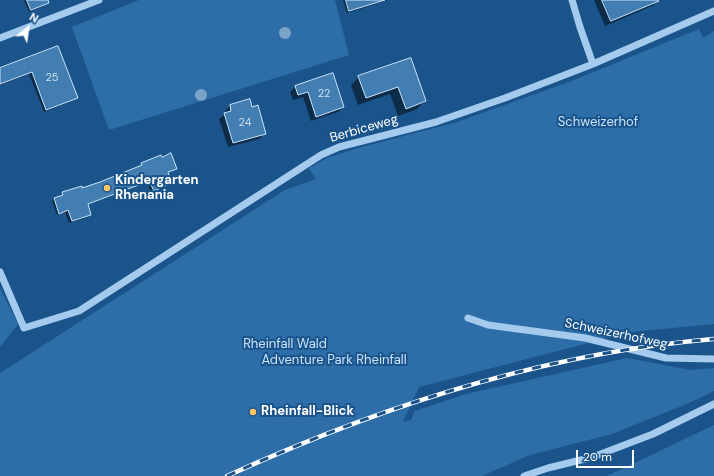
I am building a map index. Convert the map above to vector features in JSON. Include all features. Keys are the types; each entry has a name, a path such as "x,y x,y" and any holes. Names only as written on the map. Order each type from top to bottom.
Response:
{"street":[{"path":"0,38 98,0"},
{"path":"572,0 593,64"},
{"name":"Berbiceweg","path":"0,272 24,328 79,311 321,155 339,147 436,122 505,98 593,64 714,11"},
{"name":"Schweizerhofweg","path":"468,318 488,325 585,338 666,358 714,359"},
{"path":"524,476 548,468 599,455 653,434 714,404"},
{"path":"541,476 548,468"}],"green space":[{"path":"139,0 335,0 349,55 109,130 72,27"},
{"name":"Rheinfall Wald","path":"699,29 703,38 714,31 714,324 631,332 419,387 403,422 411,420 415,411 466,394 627,358 691,370 714,368 714,391 689,403 612,434 530,455 482,476 0,476 0,373 285,190 316,179 309,168 327,158 358,148 457,122 569,82"},
{"path":"0,288 18,324 0,347"},
{"path":"714,425 714,476 607,476"}],"building":[{"path":"27,0 48,0 49,3 31,10"},
{"path":"346,0 385,0 349,11"},
{"path":"602,0 658,0 659,1 611,21"},
{"path":"58,46 78,98 46,110 32,72 0,84 0,68"},
{"path":"411,58 426,101 406,109 398,87 366,98 358,76"},
{"path":"333,73 344,107 316,117 308,92 298,95 295,86"},
{"path":"250,99 252,107 258,105 266,134 233,143 224,113 231,111 230,105"},
{"name":"Kindergarten Rhenania","path":"171,153 177,169 168,172 172,183 154,191 149,181 88,204 91,215 72,221 68,210 59,214 54,198 63,195 62,192 82,186 82,188 100,182 142,165 141,163 161,155 162,157"}],"railway":[{"path":"227,476 344,427 465,386 588,356 651,346 714,339"}],"place":[{"name":"Kindergarten Rhenania","path":"107,188"},
{"name":"Rheinfall-Blick","path":"253,412"}],"park label":[{"name":"Schweizerhof","path":"598,123"},
{"name":"Adventure Park Rheinfall","path":"334,361"}]}
